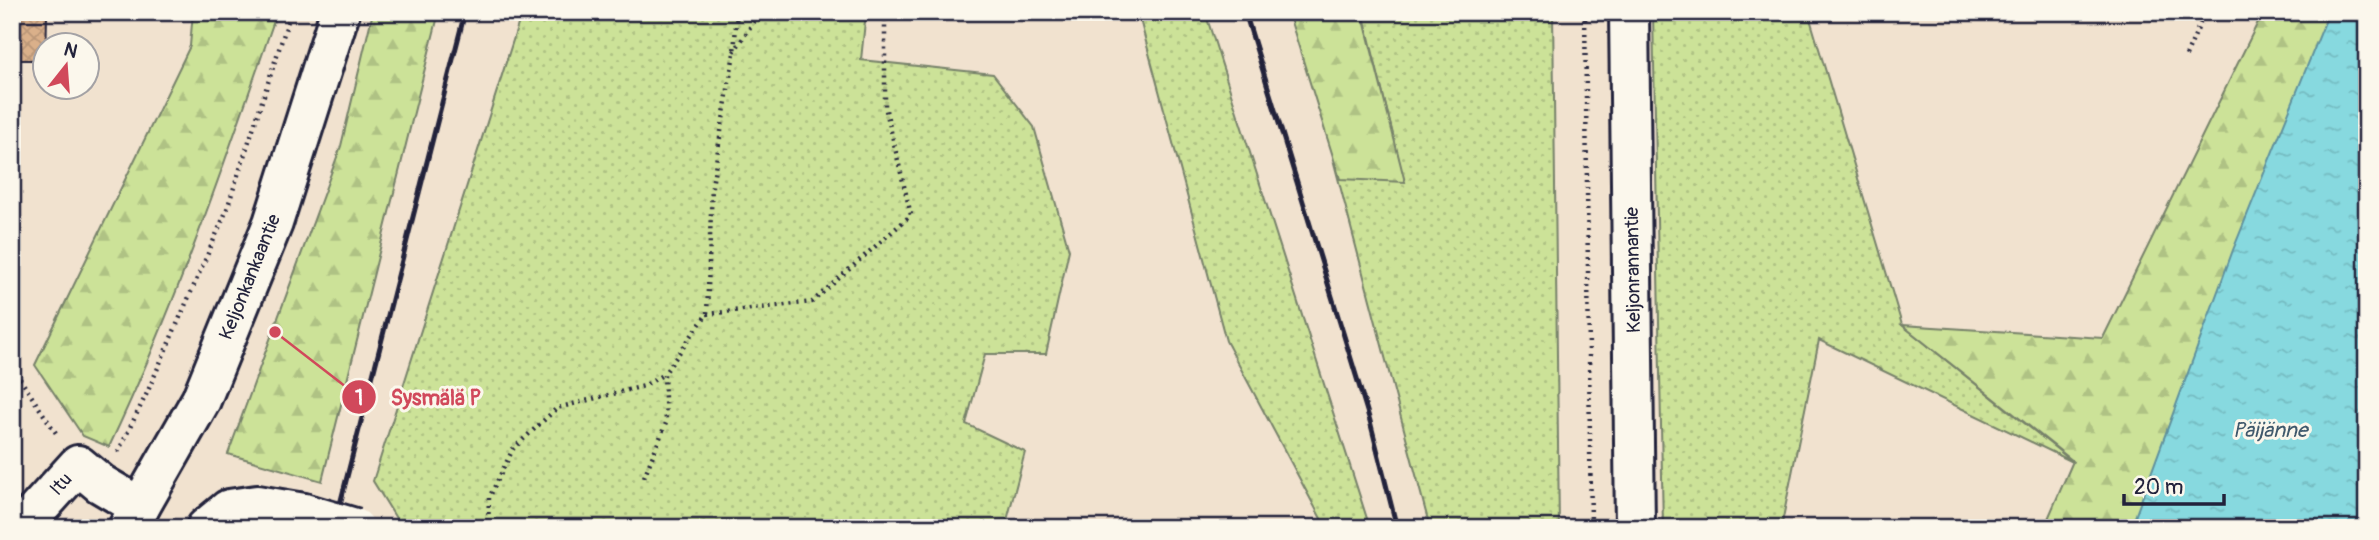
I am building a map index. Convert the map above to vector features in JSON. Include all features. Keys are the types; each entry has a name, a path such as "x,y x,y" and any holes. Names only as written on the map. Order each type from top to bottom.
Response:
{"street":[{"name":"Keljonkankaantie","path":"134,517 201,400 268,236 341,12"},
{"name":"Keljonrannantie","path":"1629,12 1636,528"},
{"name":"Itu","path":"21,528 90,475 134,517"},
{"path":"206,528 229,509 257,505 304,513 355,528"}],"path":[{"path":"12,367 90,475 147,393 226,212 291,12"},
{"path":"488,528 489,498 513,449 557,408 645,386 664,374 707,314 712,186 734,52 737,12"},
{"path":"734,52 760,12"},
{"path":"707,314 813,302 911,215 885,106 885,12"},
{"path":"1585,12 1591,528"},
{"path":"2186,56 2205,12"},
{"path":"644,477 666,423 664,374"}],"green space":[{"path":"193,12 277,12 178,286 109,447 83,436 35,365 190,46"},
{"path":"373,12 439,12 322,481 228,454 341,146"},
{"path":"522,12 866,12 861,60 993,74 1034,127 1069,250 1046,354 985,354 966,424 1025,452 1005,528 402,528 373,481"},
{"path":"1138,12 1205,12 1370,528 1326,528 1226,341"},
{"path":"1288,12 1362,12 1405,182 1340,179"},
{"path":"1363,12 1553,12 1559,528 1430,528 1334,163 1404,181"},
{"path":"1653,12 1808,12 1902,325 2073,462 1819,340 1781,528 1663,528"},
{"path":"2263,12 2330,12 2134,528 2044,528 2073,461 1902,325 2103,338"}],"water":[{"name":"Päijänne","path":"2329,12 2367,12 2367,528 2131,528 2233,250"}],"building":[{"path":"12,12 47,15 47,32 32,32 32,60 12,60"}],"railway":[{"path":"334,528 465,12"},
{"path":"1245,12 1370,421 1397,528"}],"place":[{"name":"Sysmälä P","path":"275,332"}]}
